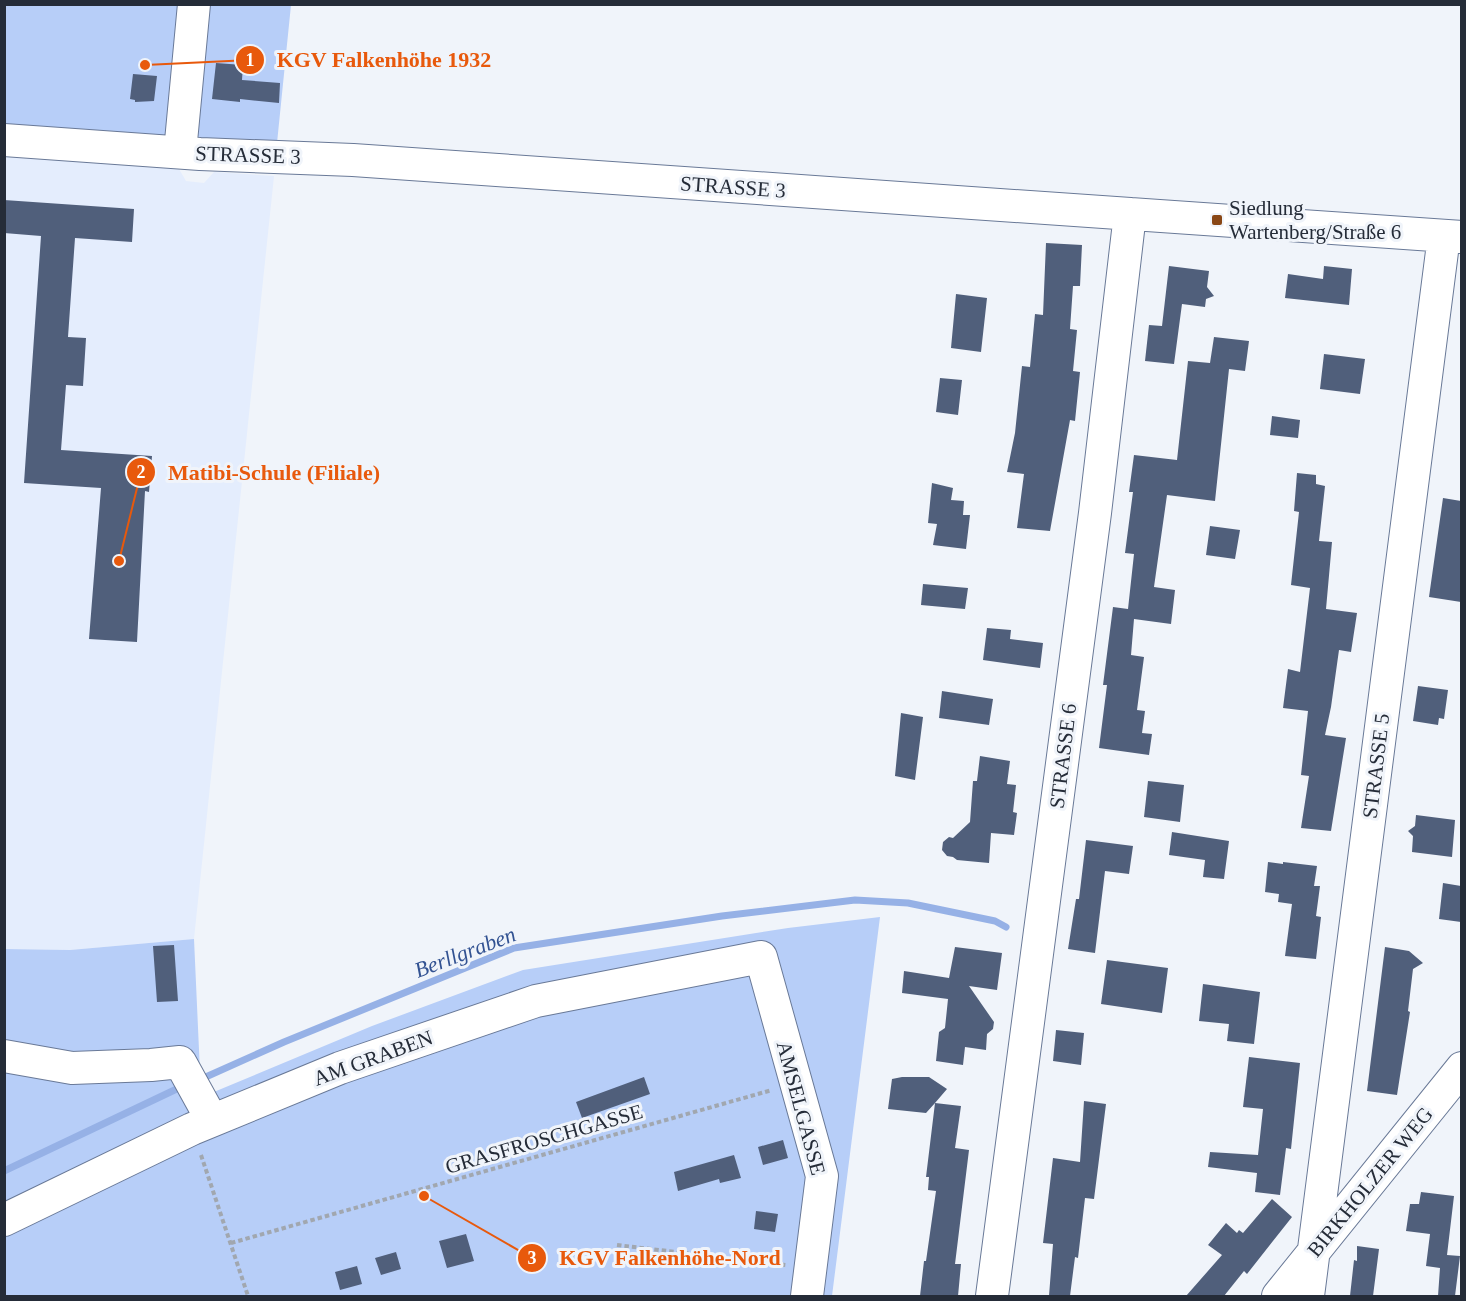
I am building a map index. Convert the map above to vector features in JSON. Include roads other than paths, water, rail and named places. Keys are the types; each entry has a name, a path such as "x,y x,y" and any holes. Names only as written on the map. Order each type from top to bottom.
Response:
{"street":[{"path":"180,152 194,4"},
{"name":"STRASSE 3","path":"4,140 1453,236"},
{"name":"STRASSE 6","path":"992,1296 1095,513 1130,214"},
{"name":"STRASSE 5","path":"1308,1296 1453,236"},
{"name":"AMSELGASSE","path":"761,957 822,1176 809,1282"},
{"name":"AM GRABEN","path":"4,1220 202,1124 340,1068 536,1001 761,957"},
{"path":"4,1056 72,1068 180,1062 202,1124"},
{"name":"BIRKHOLZER WEG","path":"1278,1296 1461,1068"}],"waterway":[{"name":"Berllgraben","path":"199,1080 284,1042 514,948 722,916 855,900 908,903 995,921 1006,927"},
{"name":"Berllgraben","path":"4,1171 183,1086"}],"place":[{"name":"KGV Falkenhöhe 1932","path":"145,65"},
{"name":"Siedlung Wartenberg/Straße 6","path":"1217,220"},
{"name":"Matibi-Schule (Filiale)","path":"119,561"},
{"name":"KGV Falkenhöhe-Nord","path":"424,1196"}]}
